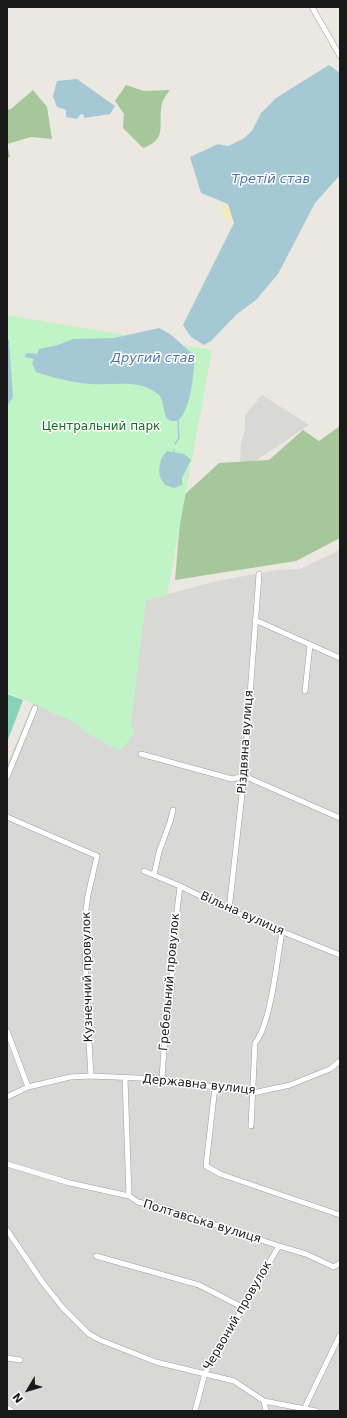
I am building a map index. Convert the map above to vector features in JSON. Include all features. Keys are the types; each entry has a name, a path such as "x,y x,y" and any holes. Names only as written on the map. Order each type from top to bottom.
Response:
{"street":[{"path":"312,7 340,56"},
{"name":"Різдвяна вулиця","path":"229,910 244,776 259,574"},
{"path":"255,620 340,658"},
{"path":"305,691 310,645"},
{"path":"7,777 35,708"},
{"path":"141,754 232,779 244,776 340,818"},
{"path":"154,875 159,852 173,810"},
{"name":"Кузнечний провулок","path":"7,817 97,856 88,895 86,917 86,991 91,1076"},
{"name":"Вільна вулиця","path":"144,871 180,886 229,910 340,955"},
{"name":"Гребельний провулок","path":"162,1080 165,1033 171,995 174,936 180,886"},
{"path":"251,1126 255,1043 260,1037 268,1010 282,932"},
{"path":"7,1032 28,1087"},
{"name":"Державна вулиця","path":"7,1097 28,1087 70,1077 91,1076 162,1080 253,1093 290,1085 330,1069 340,1062"},
{"name":"Полтавська вулиця","path":"125,1078 130,1196 138,1202 168,1209 306,1254 334,1268 340,1263"},
{"path":"215,1087 206,1166 220,1174 340,1216"},
{"path":"7,1164 70,1183 130,1196"},
{"path":"7,1230 43,1283 63,1308 89,1334 100,1340 156,1362 234,1381 264,1400 316,1411"},
{"name":"Червоний провулок","path":"196,1411 205,1373 242,1307 279,1246"},
{"path":"96,1256 199,1285 242,1307"},
{"path":"304,1409 340,1336"},
{"path":"7,1358 20,1360"},
{"path":"264,1400 266,1411"},
{"path":"7,1408 12,1411"}],"shaded area":[{"path":"262,395 309,425 248,466 240,461 241,444 245,430 245,415"},
{"path":"340,550 340,1411 7,1411 7,765 33,703 74,722 88,734 131,722 135,674 146,600 217,581 277,570 300,569"}],"green space":[{"path":"126,85 144,91 170,90 164,98 162,104 159,135 156,140 143,148 123,128 124,114 115,101"},
{"path":"33,90 47,107 52,139 31,137 7,144 7,110 11,109"},
{"path":"7,144 10,157 7,158"},
{"name":"Центральний парк","path":"7,315 212,350 167,595 146,600 131,722 134,734 120,751 88,734 74,722 7,692"},
{"path":"340,426 340,538 296,561 175,580 182,497 219,463 269,460 303,430 319,441"},
{"path":"7,694 23,700 7,742"}],"sand":[{"path":"228,205 233,218 226,220 221,206"}],"water":[{"name":"Третій став","path":"329,65 340,73 340,175 315,203 278,274 256,300 237,314 211,341 204,345 191,337 183,325 234,223 228,204 201,193 190,157 218,144 228,146 243,139 252,131 261,113 276,98"},
{"path":"77,79 115,106 110,114 84,118 84,115 81,114 77,119 66,117 66,110 57,107 53,96 57,81"},
{"name":"Другий став","path":"159,328 170,334 195,356 189,399 183,415 178,421 171,421 166,418 159,395 143,386 126,384 90,384 56,378 36,372 32,363 34,359 25,357 26,353 37,354 39,349 58,345 73,339 114,338"},
{"path":"7,340 9,340 13,397 7,406"},
{"path":"167,451 184,454 191,460 182,478 182,485 174,488 165,485 160,477 159,470 161,459"}],"waterway":[{"path":"175,444 179,438 178,421"}]}
